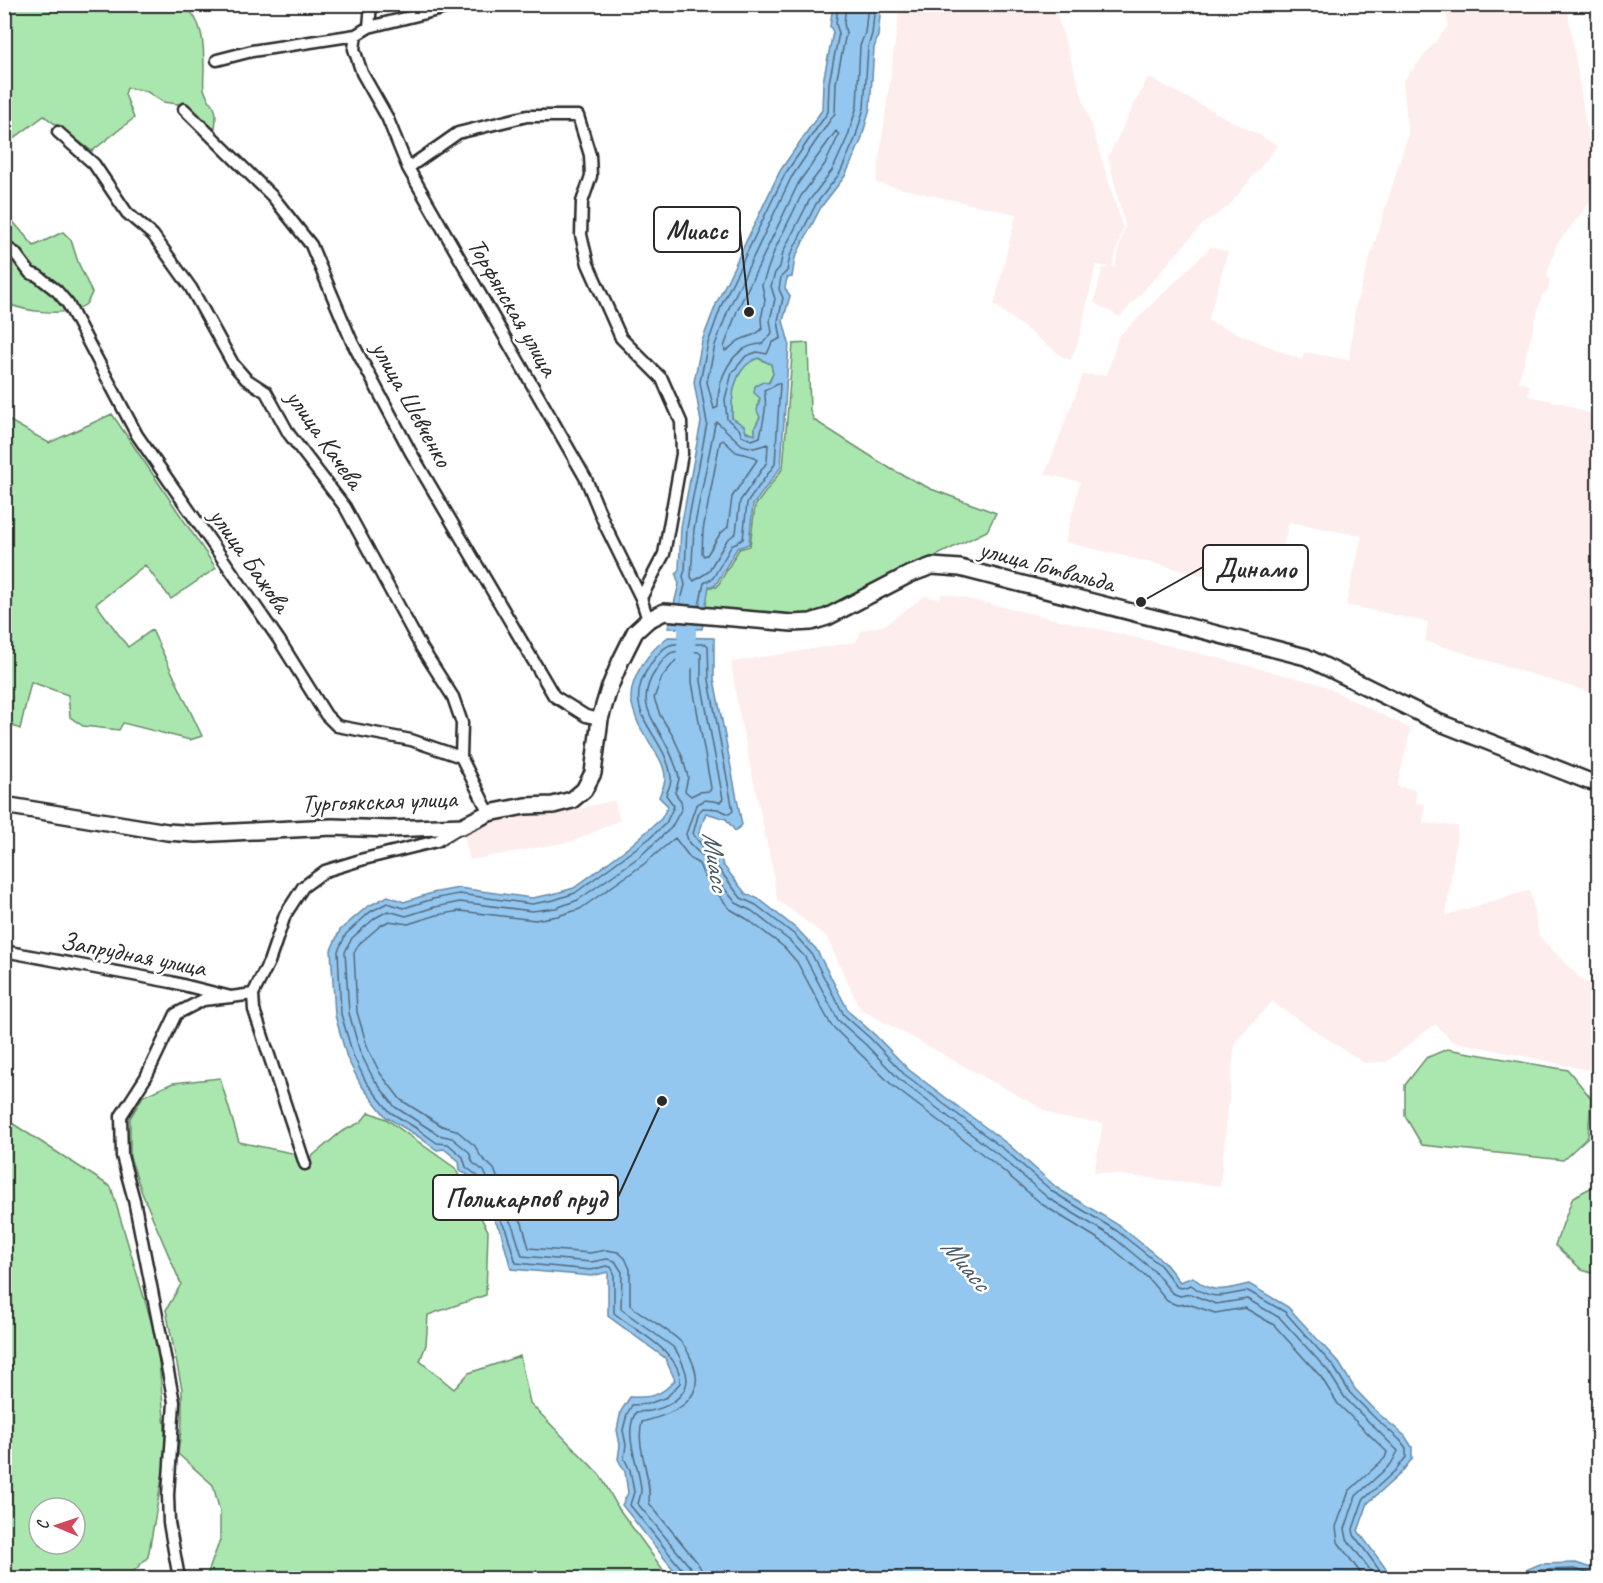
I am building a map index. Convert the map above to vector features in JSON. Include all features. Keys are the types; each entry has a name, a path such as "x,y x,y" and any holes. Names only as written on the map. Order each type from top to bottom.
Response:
{"main road":[{"name":"улица Готвальда","path":"664,612 792,623 811,622 827,617 908,574 932,566 960,568 1306,657 1438,722 1588,781 1599,783"},
{"name":"Тургоякская улица","path":"4,805 167,832 196,834 332,827 390,829 462,826 489,813 525,806 553,805 572,800 584,790 592,773 600,719 621,660 635,632 648,620 664,612"}],"street":[{"path":"369,27 371,4"},
{"path":"217,60 252,51 356,35 369,27 462,4"},
{"name":"Торфянская улица","path":"356,35 354,49 362,72 387,117 408,168 586,479 605,525 642,598 648,620"},
{"name":"улица Шевченко","path":"184,109 273,197 311,245 352,342 410,451 554,696 586,716 600,719"},
{"path":"408,168 458,133 527,116 578,116 590,155 591,176 582,202 581,235 588,264 621,338 662,379 681,422 681,454 664,554 642,598"},
{"name":"улица Качева","path":"58,132 94,164 127,213 153,235 191,288 233,364 246,379 266,392 289,434 345,507 421,647 453,697 462,723 461,757 489,813"},
{"name":"улица Бажова","path":"4,246 15,253 30,273 38,276 57,291 68,304 137,435 279,640 326,715 337,726 411,740 461,757"},
{"path":"306,1164 254,1010 253,994 269,962 285,915 303,887 325,871 437,841 462,826"},
{"name":"Запрудная улица","path":"4,951 171,982 231,997 253,994"},
{"path":"178,1578 169,1523 168,1495 174,1402 136,1211 122,1156 121,1116 146,1077 176,1014 203,1000 231,997"}],"shaded area":[{"path":"1453,4 1567,5 1588,137 1598,141 1598,192 1557,244 1547,275 1550,281 1548,290 1542,295 1519,381 1530,385 1528,396 1563,403 1598,417 1598,695 1425,641 1428,622 1346,605 1362,536 1289,522 1272,592 1065,542 1080,482 1045,474 1083,375 1107,375 1118,337 1211,247 1228,252 1208,321 1302,360 1304,352 1349,360 1355,307 1408,134 1403,81 1448,26 1446,6"},
{"path":"900,5 1054,5 1123,228 1112,267 1115,267 1125,226 1108,157 1148,77 1278,145 1229,206 1204,223 1120,317 1094,303 1102,269 1109,267 1096,265 1079,339 1071,360 1063,357 994,305 1016,214 876,183"},
{"path":"942,593 1151,641 1320,684 1411,729 1397,786 1416,790 1416,803 1425,804 1423,823 1458,826 1446,915 1530,890 1539,936 1584,982 1598,985 1598,1072 1452,1041 1435,1024 1387,1062 1364,1063 1272,1002 1235,1042 1220,1186 1094,1172 1103,1123 1057,1117 860,1009 826,936 777,900 738,708 731,662 856,642 861,631 885,625 925,596 940,599"},
{"path":"614,800 620,820 574,841 470,860 464,836 489,817 515,813 562,813"}],"green space":[{"path":"4,5 183,5 190,11 199,26 204,52 204,89 215,109 215,128 204,126 185,105 163,102 146,91 127,88 125,94 134,118 92,151 44,116 5,145"},
{"path":"4,211 34,246 63,232 71,240 92,293 85,305 67,311 45,312 23,309 5,303"},
{"path":"808,343 810,411 814,420 891,469 931,489 996,513 987,531 811,617 702,608 709,587 717,587 739,549 750,546 755,506 783,468 793,344"},
{"path":"757,358 771,364 773,374 759,400 760,417 755,427 755,435 746,432 744,426 732,418 732,409 733,391 739,375 749,362"},
{"path":"112,414 216,568 171,599 145,565 96,604 128,647 152,630 202,736 190,740 123,723 119,730 83,726 70,717 68,695 31,682 20,729 5,723 5,418 49,443"},
{"path":"1447,1049 1568,1070 1591,1098 1588,1137 1563,1160 1422,1145 1405,1116 1405,1085 1426,1058"},
{"path":"220,1078 239,1142 311,1157 341,1132 361,1122 369,1112 386,1119 455,1168 488,1231 486,1295 428,1315 426,1345 420,1361 454,1389 469,1373 520,1356 530,1403 600,1475 619,1509 669,1578 206,1578 220,1540 220,1512 213,1485 178,1454 182,1422 182,1389 166,1310 181,1284 142,1193 130,1157 130,1118 143,1096 173,1083"},
{"path":"4,1118 111,1187 157,1341 167,1450 148,1557 127,1578 5,1578"},
{"path":"1598,1184 1598,1275 1582,1270 1555,1245 1573,1197"}],"water":[{"path":"833,5 881,5 878,36 874,48 870,108 861,141 845,176 821,207 795,258 792,277 787,278 785,288 790,296 783,321 789,343 781,467 753,505 749,544 737,548 715,586 709,586 702,629 668,628 679,584 676,575 679,569 681,527 701,422 694,382 702,341 717,302 780,171 822,110 823,82 833,32 830,26","holes":["758,358 771,364 773,374 769,383 763,382 755,386 754,393 760,398 757,411 760,417 755,427 755,435 746,432 744,426 732,418 733,391 739,375 750,362"]},
{"path":"668,637 714,638 714,679 742,825 735,831 726,819 706,813 699,833 708,843 717,848 723,865 746,894 759,899 799,931 816,949 849,1012 909,1070 1009,1145 1057,1188 1120,1226 1164,1262 1180,1282 1193,1277 1206,1287 1219,1290 1249,1284 1288,1307 1339,1363 1355,1389 1380,1415 1405,1436 1412,1447 1412,1459 1401,1473 1368,1503 1358,1531 1395,1578 680,1578 622,1505 628,1493 625,1472 618,1459 620,1445 617,1430 621,1411 630,1397 655,1395 665,1390 675,1380 665,1358 608,1316 608,1272 592,1276 511,1269 501,1232 474,1179 460,1170 459,1161 444,1149 437,1150 386,1117 361,1085 347,1058 335,1015 331,950 340,930 367,907 388,896 404,902 432,893 459,888 532,898 574,888 630,846 661,819 668,806 659,797 665,779 664,772 659,758 639,725 631,699 638,672 655,649"},
{"path":"1576,1563 1597,1570 1598,1578 1507,1578 1540,1564"}],"waterway":[{"name":"Миасс","path":"685,663 689,603"}],"place":[{"name":"Миасс","path":"749,312"},
{"name":"Динамо","path":"1141,602"},
{"name":"Поликарпов пруд","path":"662,1101"}]}
